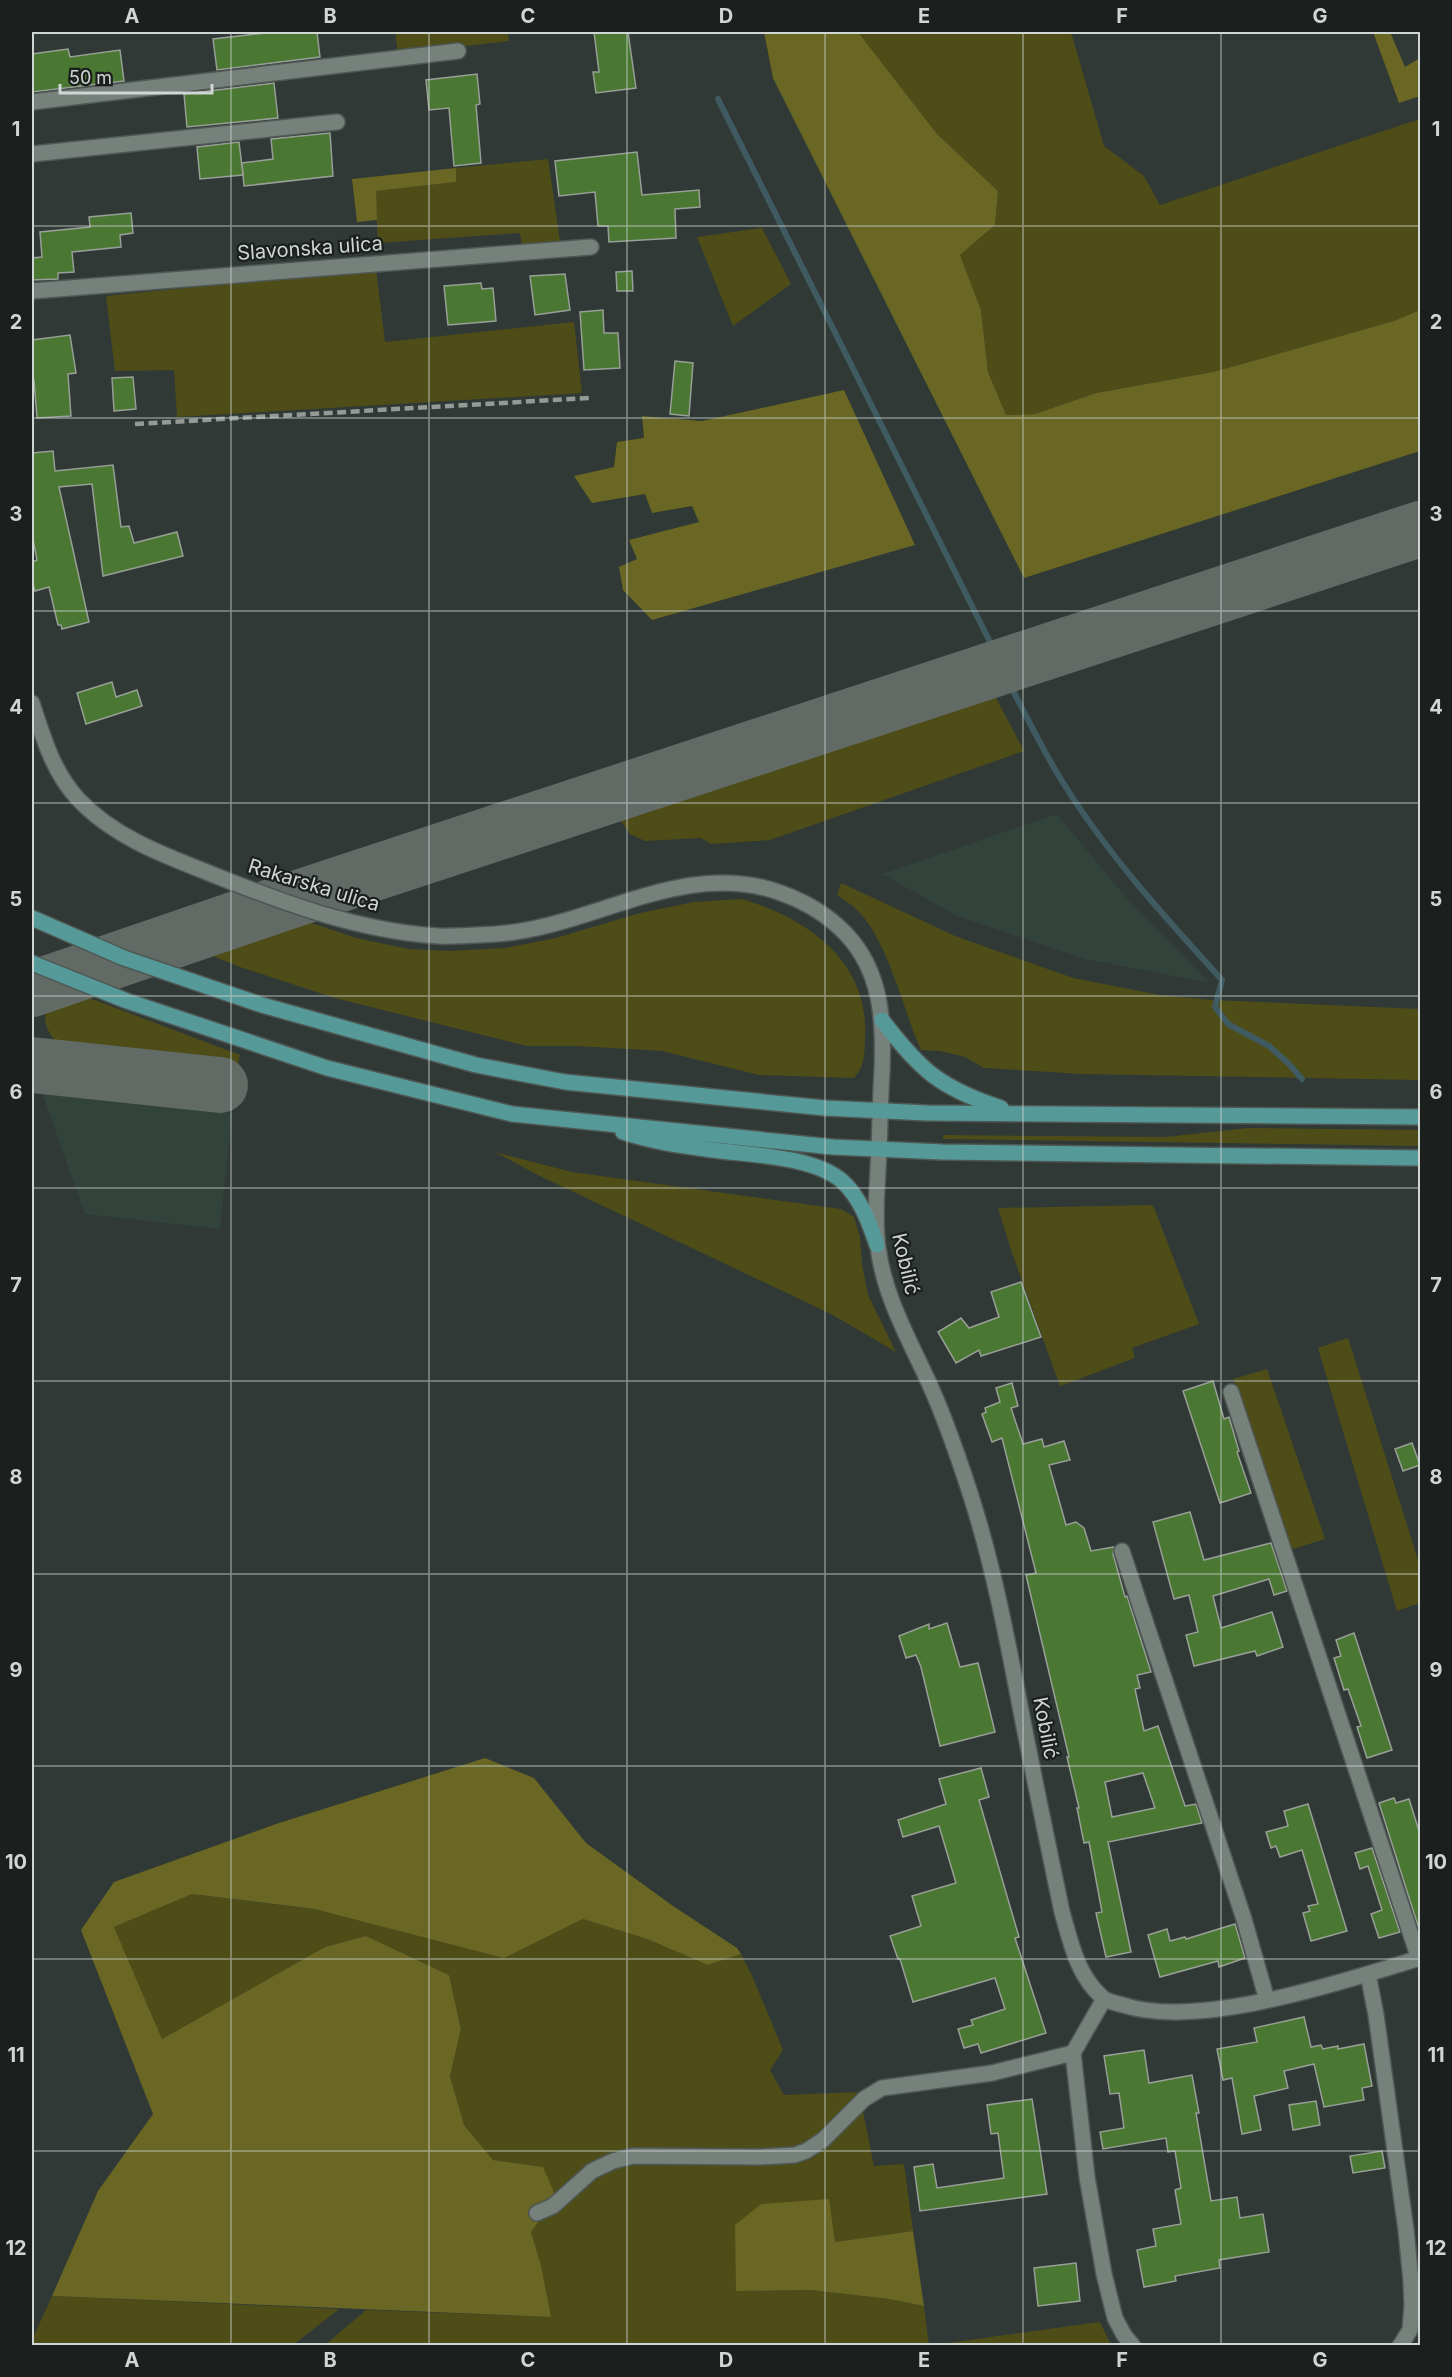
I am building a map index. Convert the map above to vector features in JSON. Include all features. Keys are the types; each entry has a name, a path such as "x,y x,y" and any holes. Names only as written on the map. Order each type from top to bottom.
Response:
{"main road":[{"path":"32,918 124,958 262,1005 476,1065 574,1083 825,1108 942,1113 1420,1117"},
{"path":"32,963 127,1001 327,1068 512,1114 833,1148 942,1152 1420,1158"},
{"path":"882,1020 908,1055 932,1077 968,1097 1012,1112"},
{"path":"597,1124 644,1140 776,1157 821,1169 832,1174 850,1190 868,1220 877,1245"}],"street":[{"path":"32,102 458,51"},
{"path":"32,154 337,122"},
{"name":"Slavonska ulica","path":"32,291 591,247"},
{"name":"Rakarska ulica","path":"32,703 45,745 68,787 93,814 114,830 161,854 254,891 362,925 439,936 502,934 550,925 671,889 699,884 733,883 767,887 796,898 818,910 849,937 866,959 880,999 882,1020"},
{"name":"Kobilić","path":"882,1020 877,1245 893,1304 940,1408 980,1526 1001,1605 1062,1912 1074,1954 1086,1979 1104,1999"},
{"path":"1133,2346 1115,2318 1104,2274 1087,2177 1072,2053 1104,1999 1131,2008 1158,2012 1211,2010 1267,2000 1420,1958 1231,1392"},
{"path":"1122,1551 1245,1919 1267,2000"},
{"path":"1368,1974 1376,2015 1411,2281 1410,2330 1400,2346"},
{"path":"537,2213 554,2206 591,2171 613,2161 633,2156 795,2155 824,2140 864,2099 882,2088 992,2073 1072,2053"}],"shaded area":[{"path":"395,32 508,32 509,41 398,54"},
{"path":"764,32 858,32 937,134 998,191 995,225 960,255 981,310 988,372 1006,415 1035,414 1096,393 1213,372 1394,321 1420,310 1420,451 1024,578 773,78"},
{"path":"858,32 1071,32 1104,146 1144,176 1160,205 1420,119 1420,310 1394,321 1213,372 1096,393 1035,414 1006,415 988,372 981,310 960,255 995,225 998,191 937,134"},
{"path":"1373,32 1390,32 1405,67 1420,58 1420,96 1399,103"},
{"path":"548,159 560,241 522,245 520,233 378,243 375,191 456,182 456,168"},
{"path":"456,168 456,182 376,191 377,220 357,222 352,179"},
{"path":"762,228 791,284 733,326 697,237"},
{"path":"376,269 385,342 574,322 582,393 177,417 174,370 115,371 106,296"},
{"path":"844,390 915,545 652,620 623,590 619,567 637,559 629,540 699,522 692,506 652,513 645,494 592,503 574,476 614,467 617,442 644,438 642,416 702,421"},
{"path":"991,688 1024,751 770,840 711,844 701,838 645,841 630,834 615,813"},
{"path":"1057,814 1130,902 1210,983 1085,959 957,916 882,874"},
{"path":"841,883 955,936 1073,978 1160,995 1212,1000 1420,1009 1420,1080 1082,1074 984,1068 965,1057 940,1051 921,1050 886,956 867,922 854,907 837,895"},
{"path":"742,899 766,907 810,931 829,946 844,964 856,984 863,1008 864,1052 862,1064 854,1078 759,1075 662,1051 578,1046 527,1046 335,998 240,967 193,948 291,916 356,938 409,949 449,951 505,948 556,938 640,913 694,902"},
{"path":"68,990 240,1055 236,1074 59,1045 48,1029 46,1014 52,1001"},
{"path":"41,1090 232,1113 220,1229 85,1214"},
{"path":"1248,1128 1420,1130 1420,1146 943,1139 943,1135 1165,1137"},
{"path":"495,1152 572,1172 841,1209 854,1217 860,1237 868,1295 896,1352 831,1314 542,1177"},
{"path":"1153,1205 1199,1324 1132,1348 1135,1358 1060,1386 998,1208"},
{"path":"1348,1338 1420,1566 1420,1603 1397,1611 1318,1348"},
{"path":"1267,1369 1325,1539 1290,1550 1233,1379"},
{"path":"485,1758 534,1778 586,1843 673,1906 737,1948 741,1954 708,1965 647,1939 583,1919 504,1958 314,1909 192,1894 114,1927 162,2039 325,1947 366,1936 449,1975 461,2029 450,2076 464,2125 493,2160 543,2167 556,2197 531,2232 541,2265 551,2317 52,2296 98,2191 153,2114 81,1930 114,1882 276,1824"},
{"path":"192,1894 313,1909 504,1957 583,1919 647,1939 708,1965 741,1954 783,2050 770,2070 784,2095 859,2092 874,2166 904,2164 913,2231 835,2242 736,2264 736,2291 811,2290 889,2299 924,2306 929,2345 325,2345 366,2310 550,2317 541,2265 531,2232 543,2167 493,2160 464,2125 450,2076 461,2029 449,1975 366,1936 325,1947 162,2039 114,1927"},
{"path":"829,2199 835,2242 913,2231 924,2306 889,2299 811,2290 736,2291 735,2225 761,2204"},
{"path":"52,2296 339,2309 293,2345 32,2345 32,2340"},
{"path":"1100,2322 1111,2345 932,2345"}],"building":[{"path":"274,32 317,32 320,57 217,70 213,39"},
{"path":"594,32 628,32 636,88 596,93 593,72 599,72"},
{"path":"68,49 70,57 120,50 124,81 32,92 32,54"},
{"path":"477,74 480,104 476,105 481,163 454,166 449,108 429,110 426,80"},
{"path":"274,83 278,118 187,127 184,94"},
{"path":"330,133 333,176 244,186 242,163 273,159 271,139"},
{"path":"239,142 243,175 200,179 197,147"},
{"path":"637,152 642,195 699,190 700,207 675,209 676,238 609,242 608,226 598,226 595,192 559,196 555,161"},
{"path":"131,213 133,233 120,235 121,247 72,252 74,272 58,273 58,279 32,280 32,258 42,257 40,232 90,227 89,217"},
{"path":"632,271 633,291 617,291 616,272"},
{"path":"565,274 570,310 535,315 530,276"},
{"path":"481,283 482,289 493,288 496,321 448,325 444,286"},
{"path":"603,310 604,333 618,333 620,368 584,370 580,312"},
{"path":"70,335 76,373 68,374 71,416 37,418 34,380 32,380 32,340"},
{"path":"675,361 693,363 689,416 670,414"},
{"path":"133,377 136,409 114,411 112,378"},
{"path":"53,451 55,471 113,465 121,527 129,526 134,543 177,532 183,556 103,576 92,484 59,487 89,622 62,629 61,625 58,625 49,587 35,591 32,581 32,562 37,560 32,534 32,453"},
{"path":"112,682 116,697 137,690 142,706 86,724 77,693"},
{"path":"1021,1282 1041,1337 981,1356 979,1350 956,1363 938,1332 961,1318 969,1328 999,1317 991,1292"},
{"path":"1213,1381 1224,1419 1229,1417 1239,1451 1237,1452 1251,1493 1220,1503 1183,1391"},
{"path":"1012,1383 1018,1406 1011,1408 1023,1444 1042,1439 1044,1447 1064,1441 1070,1460 1049,1465 1066,1525 1076,1522 1084,1528 1091,1551 1114,1547 1113,1554 1125,1597 1127,1596 1151,1672 1137,1675 1140,1688 1135,1689 1144,1731 1158,1726 1185,1806 1196,1804 1202,1823 1108,1842 1131,1952 1106,1957 1096,1913 1102,1912 1089,1842 1084,1843 1077,1808 1079,1808 1067,1757 1069,1757 1026,1575 1036,1573 1002,1438 992,1442 982,1414 986,1412 985,1408 1000,1402 996,1388","holes":["1143,1773 1155,1808 1112,1817 1105,1782"]},
{"path":"1412,1443 1420,1465 1403,1471 1395,1449"},
{"path":"1190,1512 1204,1560 1271,1543 1287,1591 1274,1595 1269,1579 1213,1596 1221,1628 1272,1612 1283,1647 1257,1656 1255,1651 1194,1666 1186,1635 1198,1632 1189,1595 1174,1599 1153,1522"},
{"path":"947,1623 960,1667 978,1663 995,1732 940,1746 921,1667 916,1655 906,1658 899,1636 929,1624 929,1629"},
{"path":"1354,1633 1392,1750 1367,1758 1357,1727 1361,1726 1348,1689 1344,1690 1334,1658 1341,1656 1336,1640"},
{"path":"981,1768 989,1797 979,1800 1019,1937 1015,1938 1046,2033 981,2053 978,2044 964,2048 958,2029 973,2025 971,2020 1005,2009 995,1978 913,2002 900,1959 898,1959 890,1936 921,1926 912,1896 956,1883 939,1826 903,1837 898,1820 946,1804 939,1779"},
{"path":"1394,1798 1396,1803 1409,1799 1420,1834 1420,1925 1418,1926 1379,1803"},
{"path":"1308,1804 1347,1931 1311,1941 1303,1913 1310,1911 1308,1906 1318,1904 1302,1850 1280,1857 1276,1846 1271,1848 1266,1832 1288,1826 1284,1811"},
{"path":"1372,1848 1400,1932 1379,1938 1371,1914 1382,1910 1368,1866 1360,1869 1355,1853"},
{"path":"1235,1924 1245,1958 1219,1967 1218,1961 1160,1977 1148,1935 1167,1929 1170,1941 1185,1937 1186,1939"},
{"path":"1304,2017 1311,2047 1321,2045 1323,2049 1338,2046 1338,2049 1364,2044 1372,2086 1362,2088 1364,2100 1324,2107 1314,2064 1284,2071 1288,2088 1254,2096 1261,2130 1242,2134 1232,2078 1223,2080 1217,2049 1257,2042 1254,2028"},
{"path":"1144,2050 1149,2083 1192,2075 1211,2201 1237,2197 1240,2218 1263,2214 1269,2252 1219,2260 1220,2268 1175,2276 1176,2281 1144,2287 1137,2250 1156,2246 1153,2229 1181,2224 1175,2190 1181,2188 1175,2151 1168,2152 1166,2138 1103,2149 1100,2132 1124,2128 1119,2093 1110,2094 1104,2056"},
{"path":"1032,2099 1047,2194 920,2211 914,2167 933,2164 937,2188 1004,2178 998,2133 991,2134 987,2105"},
{"path":"1316,2101 1320,2125 1293,2130 1289,2105"},
{"path":"1382,2151 1385,2168 1353,2173 1350,2156"},
{"path":"1076,2263 1080,2301 1038,2306 1034,2268"}],"waterway":[{"path":"718,99 994,650"},
{"path":"1010,685 1055,770 1079,808 1117,859 1222,980 1215,1007 1228,1024 1269,1046 1302,1079"}],"taxiway":[{"path":"32,989 286,902 1420,529"},
{"path":"32,1065 220,1085"}],"railway":[{"path":"135,424 589,398"}]}
